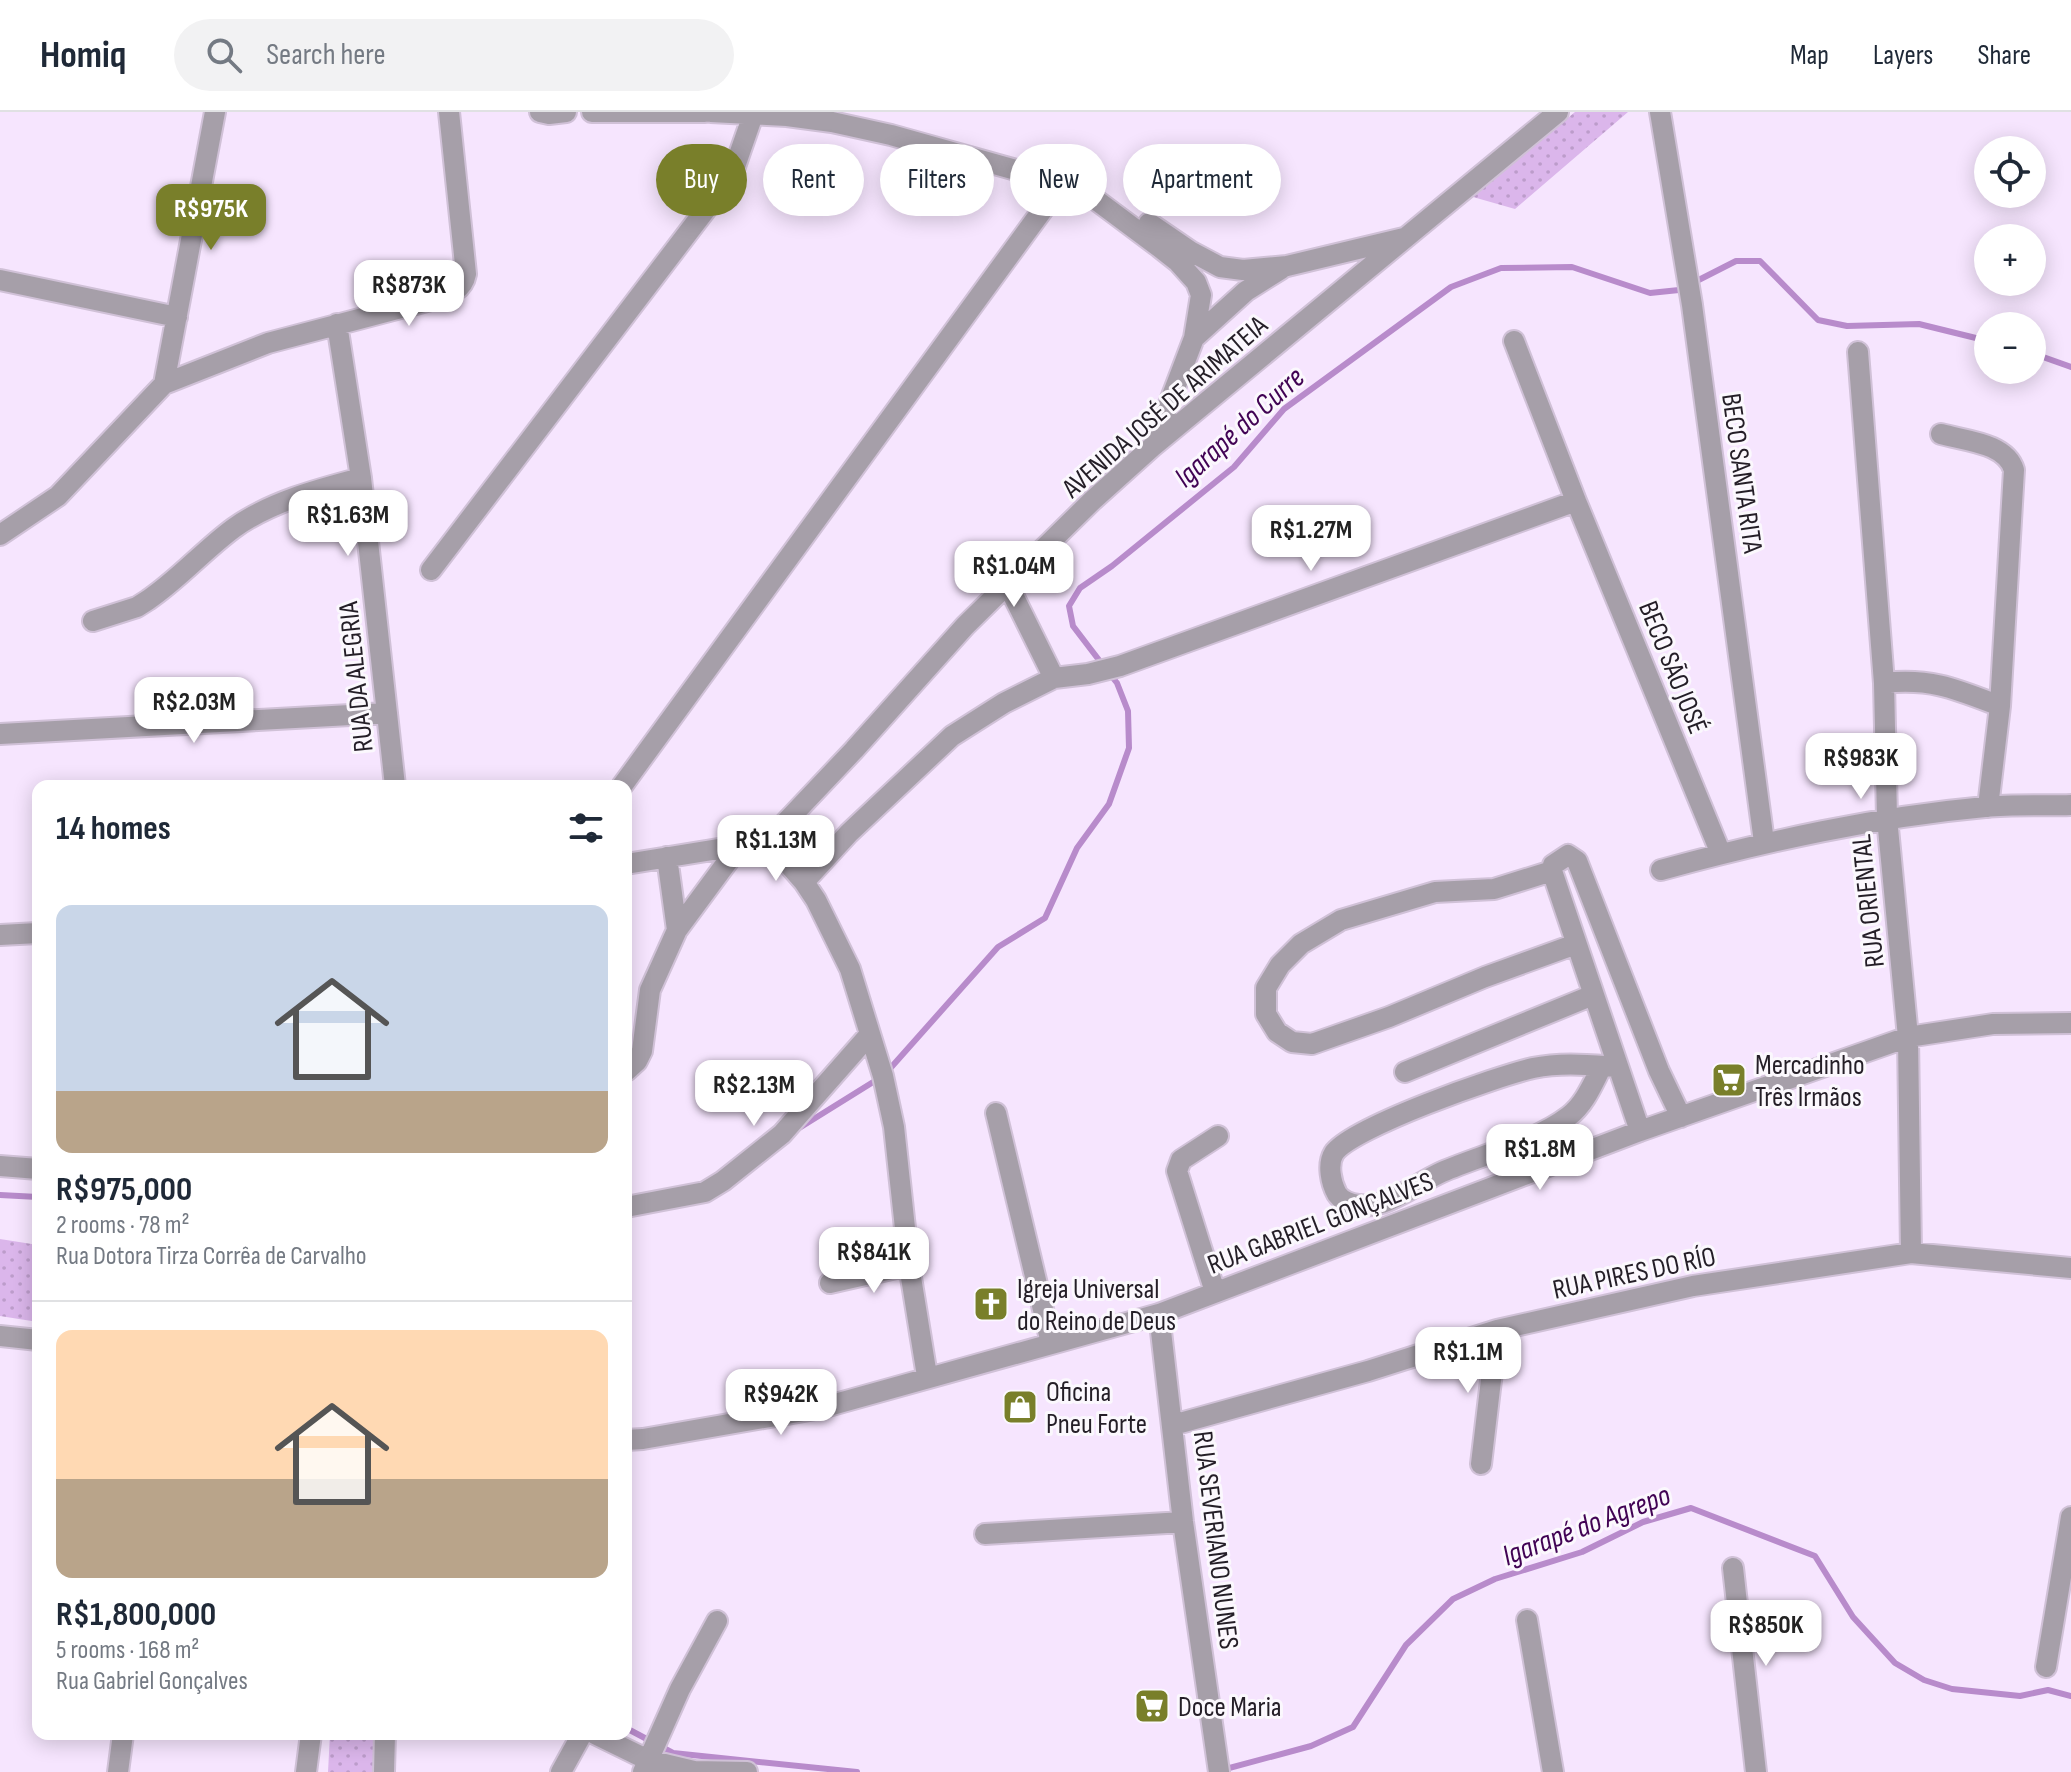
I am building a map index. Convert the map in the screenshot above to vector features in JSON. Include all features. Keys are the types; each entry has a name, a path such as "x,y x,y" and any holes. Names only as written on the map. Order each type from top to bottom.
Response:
{"street":[{"path":"164,384 215,112"},
{"path":"0,535 58,496 164,384 268,343 450,294 462,286 466,274 449,112"},
{"path":"540,112 566,112"},
{"path":"592,112 705,112"},
{"path":"711,112 867,120"},
{"path":"839,112 1010,163"},
{"name":"AVENIDA JOSÉ DE ARIMATEIA","path":"768,841 965,626 1093,500 1152,447 1558,112"},
{"name":"BECO SANTA RITA","path":"1660,112 1692,305 1764,842"},
{"path":"431,570 726,183 736,167 754,113"},
{"path":"1107,193 1190,251 1220,267 1243,270 1287,266 1408,237"},
{"path":"1107,207 1178,262 1196,282 1201,295 1194,338 1152,447"},
{"path":"626,780 1039,216"},
{"path":"1194,338 1246,291 1287,266"},
{"path":"0,280 177,317"},
{"name":"RUA DA ALEGRIA","path":"337,324 361,478 394,780"},
{"name":"BECO SÃO JOSÉ","path":"1514,341 1721,854"},
{"name":"RUA ORIENTAL","path":"1858,352 1884,683 1887,818 1908,1037 1911,1253"},
{"path":"1941,434 2000,451 2010,459 2014,470 2000,706 1988,807"},
{"path":"93,621 137,607 148,600 249,518 316,490 361,478"},
{"path":"804,882 849,833 952,736 1004,703 1054,678 1120,666 1576,501"},
{"path":"1008,585 1054,678"},
{"path":"1884,683 1902,681 1947,685 2000,706"},
{"path":"0,734 387,713"},
{"path":"1661,870 1764,842 1887,818 1988,807 2071,805"},
{"path":"632,863 768,841 816,900 850,969 883,1076 894,1127 909,1265 927,1376"},
{"path":"632,1066 642,1051 650,990 677,930 739,846"},
{"path":"1640,1131 1610,1066 1593,995 1552,871 1553,865 1568,855 1577,861 1659,1071 1681,1117"},
{"path":"667,857 677,930"},
{"path":"1552,871 1494,889 1435,892 1341,920 1301,944 1280,965 1266,988 1266,1014 1277,1032 1292,1042 1312,1044 1576,944"},
{"path":"0,935 32,933"},
{"path":"1405,1072 1593,995"},
{"name":"RUA GABRIEL GONÇALVES","path":"632,1440 821,1408 927,1376 1159,1314 1640,1131 1908,1037 1993,1024 2071,1023"},
{"path":"632,1206 705,1192 723,1181 782,1134 870,1034"},
{"path":"1571,1063 1610,1066 1570,1116 1533,1135 1439,1174 1382,1203 1353,1204 1337,1193 1330,1169 1333,1155 1343,1145 1378,1124 1466,1089 1533,1068 1571,1063"},
{"path":"996,1113 1051,1343"},
{"path":"1215,1292 1177,1171 1181,1160 1218,1136"},
{"path":"0,1166 32,1169"},
{"name":"RUA PIRES DO RÍO","path":"1173,1425 1368,1371 1497,1330 1693,1286 1911,1253 2071,1268"},
{"path":"830,1283 909,1265"},
{"name":"RUA SEVERIANO NUNES","path":"1159,1314 1183,1522 1219,1772"},
{"path":"1481,1464 1497,1330"},
{"path":"0,1336 32,1339"},
{"path":"2046,1667 2071,1517"},
{"path":"985,1534 1183,1522"},
{"path":"1733,1568 1756,1772"},
{"path":"1527,1620 1553,1772"},
{"path":"645,1766 680,1689 717,1621"},
{"path":"118,1772 122,1740"},
{"path":"306,1772 310,1740"},
{"path":"384,1772 385,1740"},
{"path":"561,1772 579,1740"},
{"path":"604,1740 645,1766 694,1771 747,1771"}],"shaded area":[{"path":"1575,112 1628,112 1515,209 1473,197"},
{"path":"0,1239 32,1244 32,1321 0,1316"},
{"path":"330,1740 393,1740 393,1772 328,1772"}],"waterway":[{"name":"Igarapé do Curre","path":"1102,664 1073,626 1069,606 1080,588 1112,566 1234,467 1284,409 1451,287 1501,268 1572,267 1650,293 1679,290 1736,261 1760,261 1818,320 1847,326 1919,324 1974,338"},
{"name":"Igarapé do Curre","path":"2046,358 2071,367"},
{"name":"Igarapé do Curre","path":"887,1072 998,947 1045,918 1077,848 1109,804 1129,748 1128,711 1117,683 1109,673"},
{"name":"Igarapé do Curre","path":"796,1130 878,1079"},
{"name":"Igarapé do Agrepo","path":"0,1195 32,1197"},
{"name":"Igarapé do Agrepo","path":"1222,1770 1311,1746 1353,1727 1406,1645 1453,1599 1495,1579 1582,1552 1643,1522 1691,1508 1815,1556 1853,1617 1895,1663 1924,1680 1952,1689 2020,1696 2048,1690 2071,1696"},
{"name":"Igarapé do Agrepo","path":"632,1731 673,1753 857,1772"}],"place":[{"name":"Mercadinho Três Irmãos","path":"1729,1080"},
{"name":"Igreja Universal do Reino de Deus","path":"991,1304"},
{"name":"Oficina Pneu Forte","path":"1020,1407"},
{"name":"Doce Maria","path":"1152,1706"}]}
